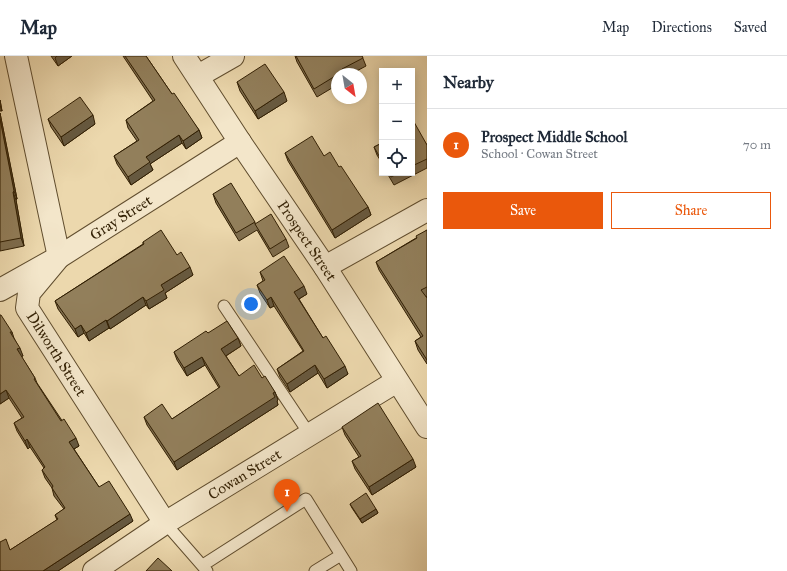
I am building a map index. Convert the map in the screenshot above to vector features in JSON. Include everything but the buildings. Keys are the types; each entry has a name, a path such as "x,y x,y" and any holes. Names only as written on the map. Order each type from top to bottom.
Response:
{"street":[{"path":"16,56 59,257"},
{"name":"Prospect Street","path":"184,56 240,142 325,267 427,427"},
{"path":"198,76 233,56"},
{"name":"Gray Street","path":"0,290 59,257 240,142"},
{"path":"325,267 427,210"},
{"name":"Dilworth Street","path":"59,257 29,293 27,308 165,523"},
{"name":"Cowan Street","path":"94,571 165,523 397,381"}],"lane":[{"path":"224,306 310,435"},
{"path":"165,523 205,568 306,499 351,571"},
{"path":"314,571 340,555"}],"place":[{"name":"Prospect Middle School","path":"287,512"}]}
